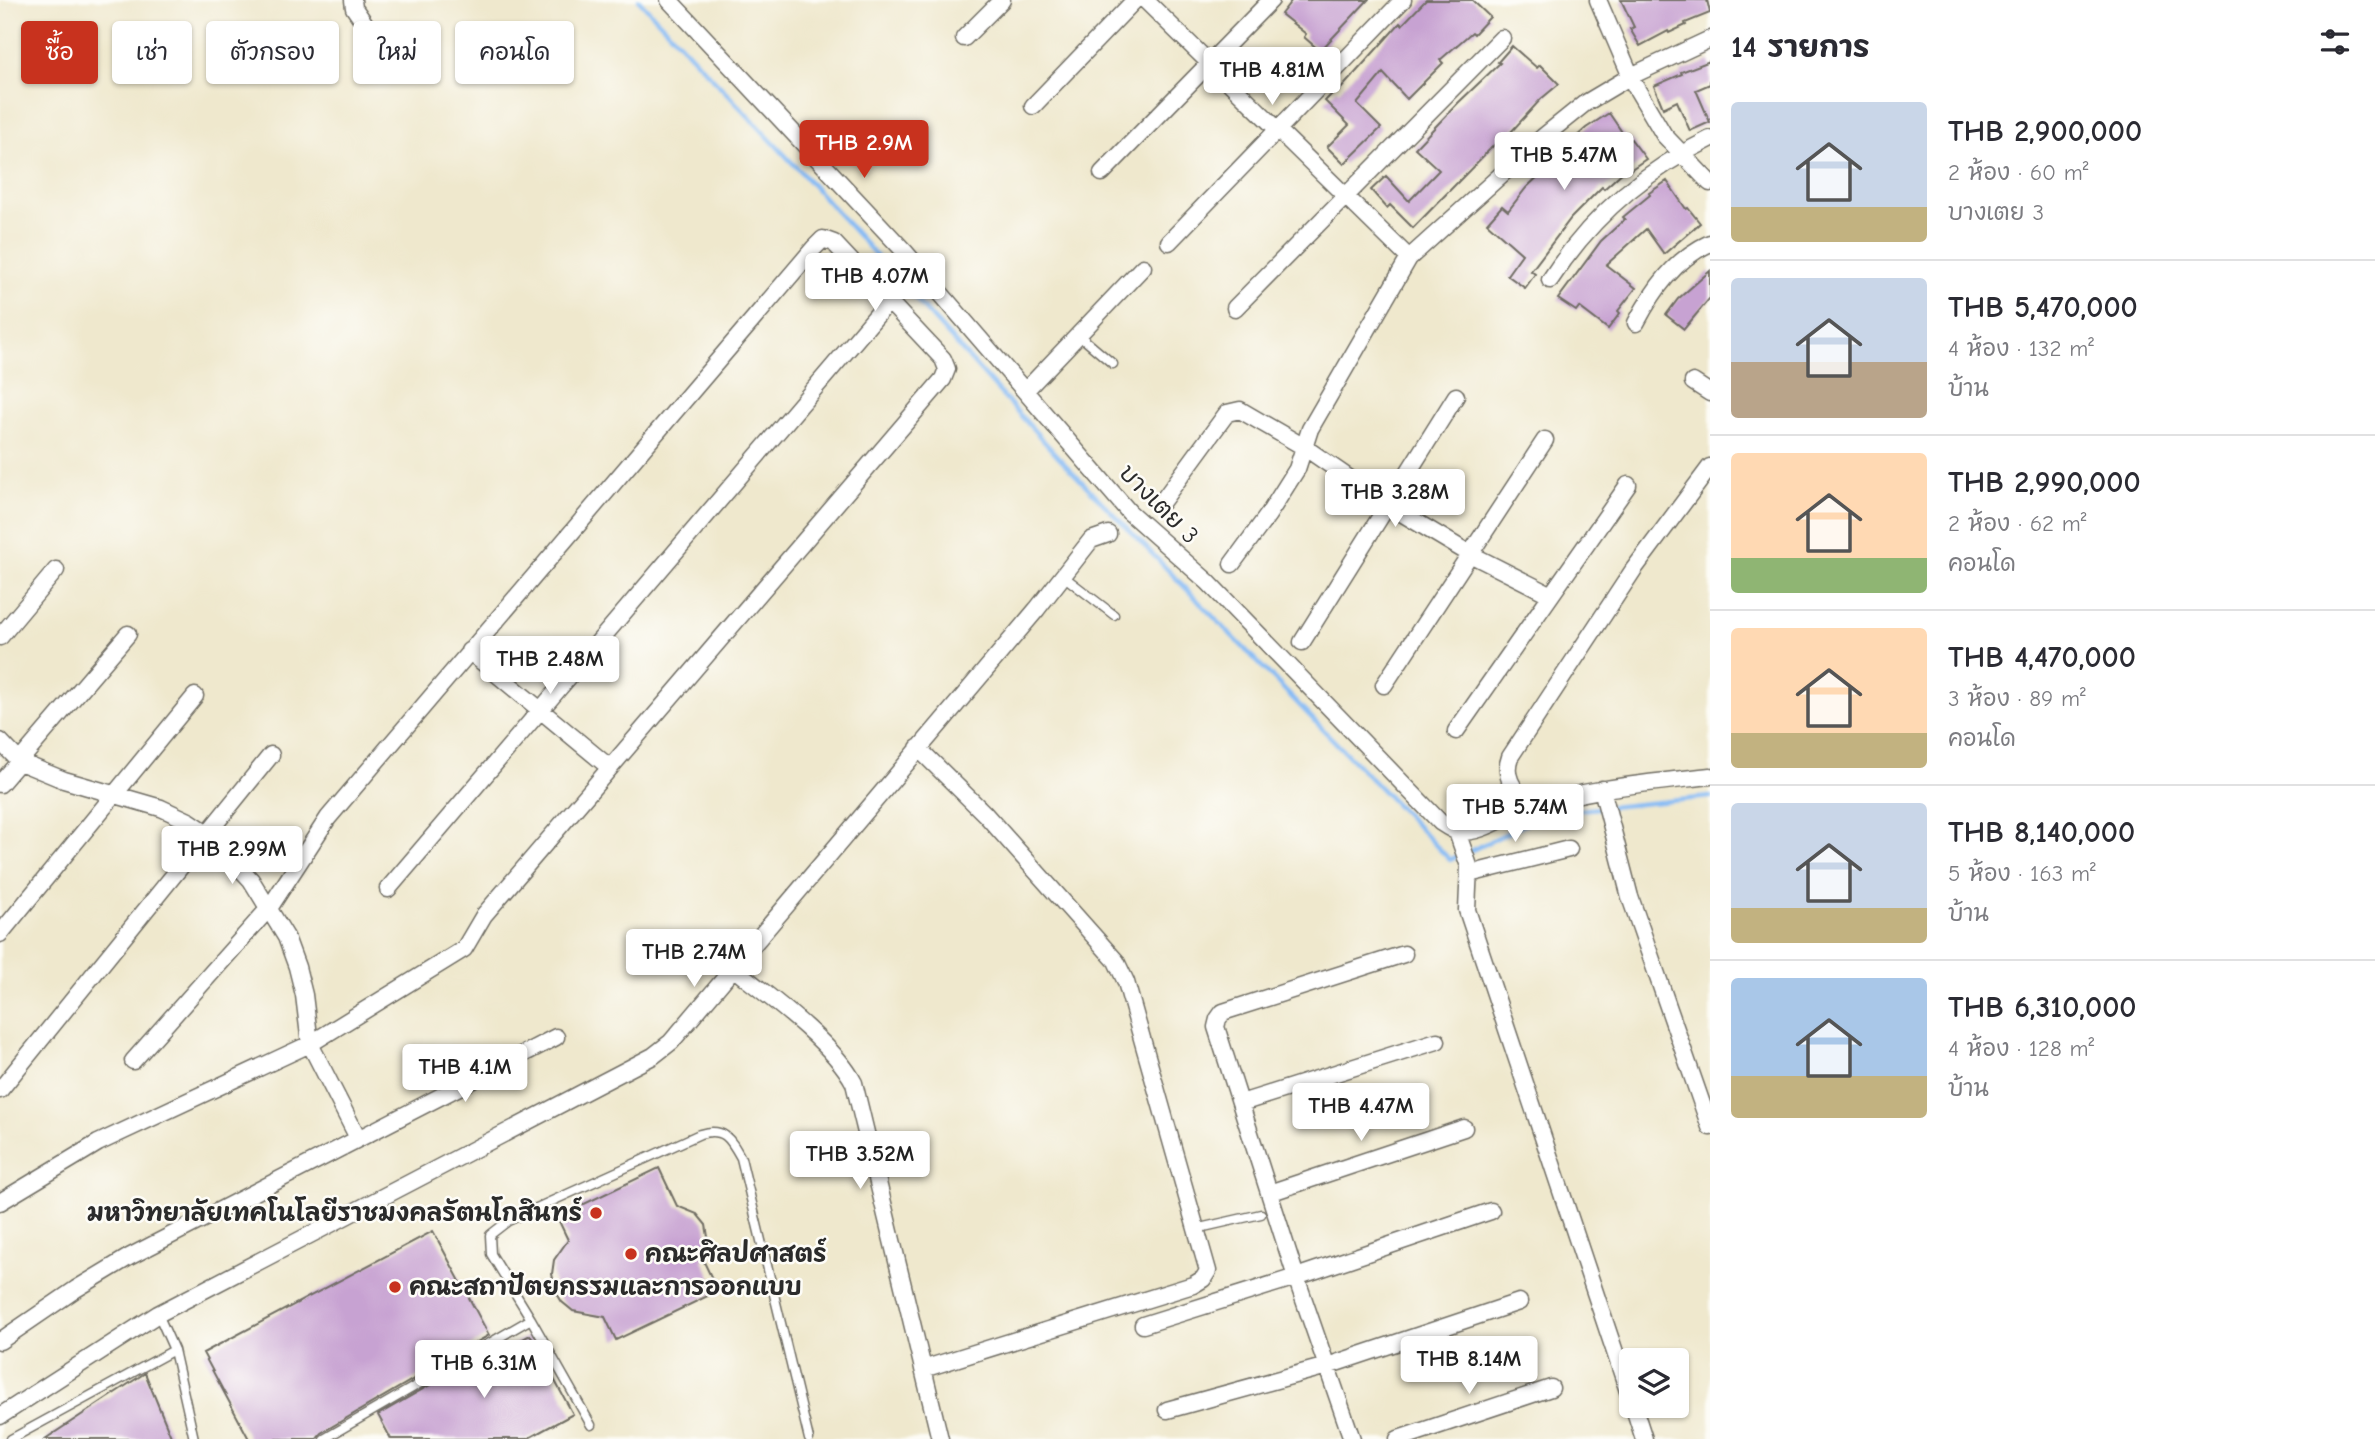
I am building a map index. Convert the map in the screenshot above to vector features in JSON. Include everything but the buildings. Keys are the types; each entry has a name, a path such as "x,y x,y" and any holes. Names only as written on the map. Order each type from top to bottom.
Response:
{"street":[{"path":"353,0 354,9 363,21"},
{"name":"บางเตย 3","path":"669,0 863,205 1129,512 1208,582 1440,822 1460,839"},
{"path":"964,38 1002,0"},
{"path":"1033,106 1135,0"},
{"path":"1145,0 1409,258"},
{"path":"1102,173 1271,0"},
{"path":"1169,242 1403,0"},
{"path":"1598,0 1631,76 1664,135 1710,183"},
{"path":"1235,308 1502,38"},
{"path":"1232,564 1297,469 1310,429 1409,258 1543,137 1584,104 1631,76 1710,39"},
{"path":"1550,280 1570,249 1625,192 1681,153 1710,139"},
{"path":"0,1202 98,1143 310,1044 464,949 484,915 943,379 947,369 943,359 834,243 823,239 469,651 328,818 270,907 133,1061"},
{"path":"1636,323 1651,294 1671,270 1695,250 1710,243"},
{"path":"1026,390 1143,267"},
{"path":"388,889 889,301"},
{"path":"1693,382 1710,393"},
{"path":"1302,642 1456,396"},
{"path":"1161,503 1227,413 1240,410 1304,447 1388,505 1471,554 1551,595"},
{"path":"1384,685 1545,440"},
{"path":"1529,807 1510,783 1507,766 1510,757 1634,569 1710,467"},
{"path":"1456,731 1628,485"},
{"path":"0,1416 158,1314 653,1056 671,1042 1037,609 1091,540 1108,534"},
{"path":"0,637 57,570"},
{"path":"0,784 128,634"},
{"path":"469,651 609,767"},
{"path":"0,934 195,696"},
{"path":"0,741 20,762 64,780 161,808 207,833 251,880 286,937 297,967 310,1044 358,1138"},
{"path":"918,748 985,814 1116,961 1126,982 1208,1271 1203,1279 1193,1285 923,1369"},
{"path":"0,1090 271,755"},
{"path":"1619,1364 1467,910 1469,870 1460,839 1529,807 1557,798 1604,795 1710,776"},
{"path":"1604,795 1630,897 1710,1127"},
{"path":"1469,870 1569,849"},
{"path":"1352,1439 1296,1277 1216,1027 1223,1012 1404,954"},
{"path":"734,969 786,1010 848,1070 854,1083 940,1439"},
{"path":"0,1341 128,1257 556,1037"},
{"path":"1241,1103 1437,1041"},
{"path":"1269,1193 1464,1128"},
{"path":"1143,1325 1492,1211"},
{"path":"1167,1410 1327,1366 1519,1302"},
{"path":"1398,1439 1550,1388"},
{"path":"1637,1418 1644,1439"}],"lane":[{"path":"1080,336 1113,364"},
{"path":"1062,575 1114,615"},
{"path":"591,1425 491,1254 490,1236 508,1221 713,1130 732,1141 741,1157 809,1439"},
{"path":"1195,1229 1261,1214"},
{"path":"158,1314 174,1350 194,1439"},
{"path":"324,1439 531,1319"},
{"path":"11,1439 174,1350"}],"waterway":[{"path":"639,0 799,170 1059,458 1450,860 1460,855"},
{"path":"1468,852 1534,820 1579,810 1710,797"}],"place":[{"name":"มหาวิทยาลัยเทคโนโลยีราชมงคลรัตนโกสินทร์","path":"596,1213"},
{"name":"คณะศิลปศาสตร์","path":"631,1254"},
{"name":"คณะสถาปัตยกรรมและการออกแบบ","path":"395,1287"}]}
